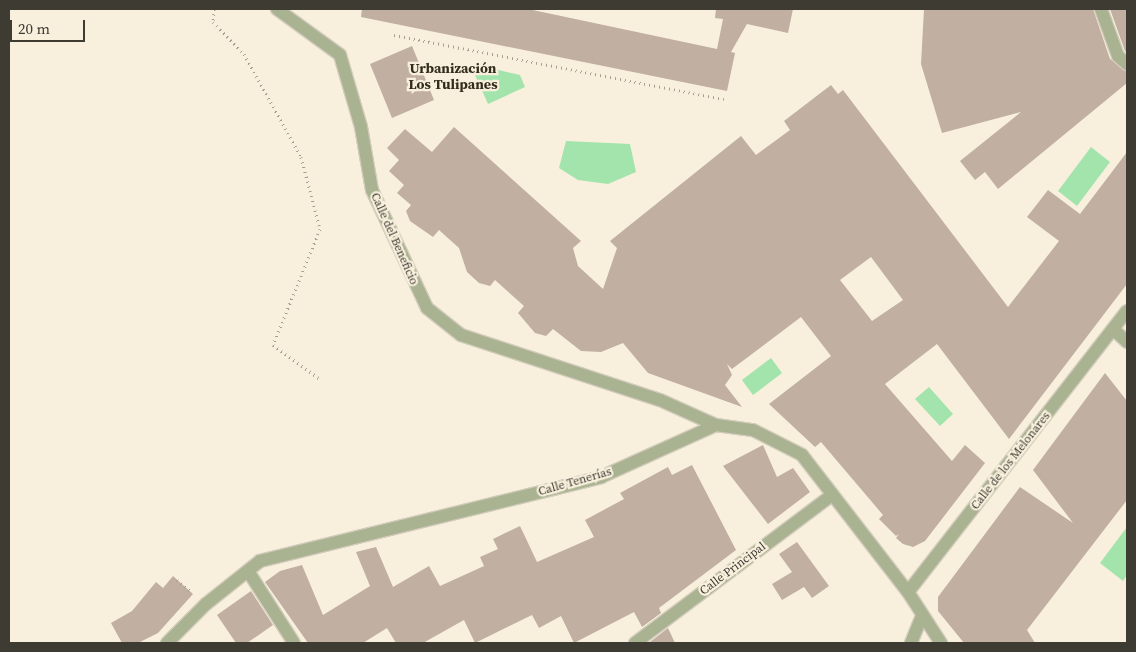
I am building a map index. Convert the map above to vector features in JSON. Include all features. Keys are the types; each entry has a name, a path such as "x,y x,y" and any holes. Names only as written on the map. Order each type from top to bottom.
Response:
{"street":[{"name":"Calle del Beneficio","path":"277,9 340,55 362,127 372,190 427,308 461,335 660,400 716,425"},
{"path":"1101,9 1118,56 1127,64"},
{"name":"Calle de los Melonares","path":"908,592 1127,312"},
{"path":"1114,329 1127,342"},
{"path":"716,425 752,430 788,444 802,455 908,592 921,618 941,643"},
{"name":"Calle Tenerías","path":"167,643 260,562 601,477 716,425"},
{"name":"Calle Principal","path":"635,643 832,494"},
{"path":"248,571 294,643"},
{"path":"911,643 921,618"}],"path":[{"path":"214,9 213,22 244,54 301,157 320,229 273,345 320,379"},
{"path":"394,35 724,100"},
{"path":"177,580 192,592 199,588"}],"shaded area":[{"path":"490,68 520,75 525,87 488,104 475,75"},
{"path":"566,141 630,144 636,172 608,184 578,180 559,168"},
{"path":"1091,147 1110,162 1077,206 1058,191"},
{"path":"771,358 782,373 753,395 742,380"},
{"path":"929,387 953,414 940,426 915,399"},
{"path":"1127,527 1127,575 1123,581 1100,563"}],"building":[{"path":"362,9 528,9 717,49 723,19 715,18 716,9 793,9 788,33 747,24 731,52 735,53 727,91 361,17"},
{"path":"924,9 1093,9 1110,59 1127,72 1127,83 998,189 985,172 975,180 960,161 1021,112 942,133 921,64"},
{"path":"1110,9 1127,9 1127,53 1125,51"},
{"path":"412,46 434,100 392,118 370,64"},
{"path":"831,85 838,94 843,90 1008,307 1059,241 1027,217 1048,190 1080,214 1127,152 1127,284 1009,439 937,344 885,384 952,461 965,445 985,463 925,541 913,547 903,544 896,538 899,534 896,536 879,519 883,515 821,442 815,447 769,404 831,356 801,317 732,369 727,364 732,375 725,385 742,407 648,373 623,343 601,352 581,351 553,329 546,336 535,333 518,313 524,306 495,280 490,286 479,283 467,272 459,248 439,230 433,237 410,221 406,211 411,205 397,193 404,185 389,171 399,160 387,148 405,129 432,152 454,127 581,241 573,248 578,266 603,289 617,248 610,241 741,136 756,155 790,130 784,121","holes":["871,257 903,300 872,321 840,280"]},
{"path":"1105,373 1127,401 1127,500 1027,630 1035,643 964,643 938,611 938,597 1020,487 1073,523 1033,470"},
{"path":"763,445 777,477 793,468 810,492 768,524 723,466"},
{"path":"692,465 736,550 659,608 661,613 642,627 634,612 574,643 561,616 539,628 532,615 475,643 464,620 423,643 396,643 387,628 363,643 308,643 265,582 280,571 302,565 323,615 370,586 356,552 376,547 393,587 429,566 440,586 484,566 480,557 498,549 493,539 520,526 537,562 594,537 585,520 624,499 620,493 668,467 672,475"},
{"path":"797,542 829,586 812,598 804,587 782,600 772,584 792,572 779,554"},
{"path":"173,576 193,594 158,633 138,643 122,643 111,623 132,611 156,582 163,588"},
{"path":"251,591 273,625 247,643 236,643 217,615"},
{"path":"668,628 675,643 650,642"}],"district":[{"name":"Urbanización Los Tulipanes","path":"453,76"}]}
